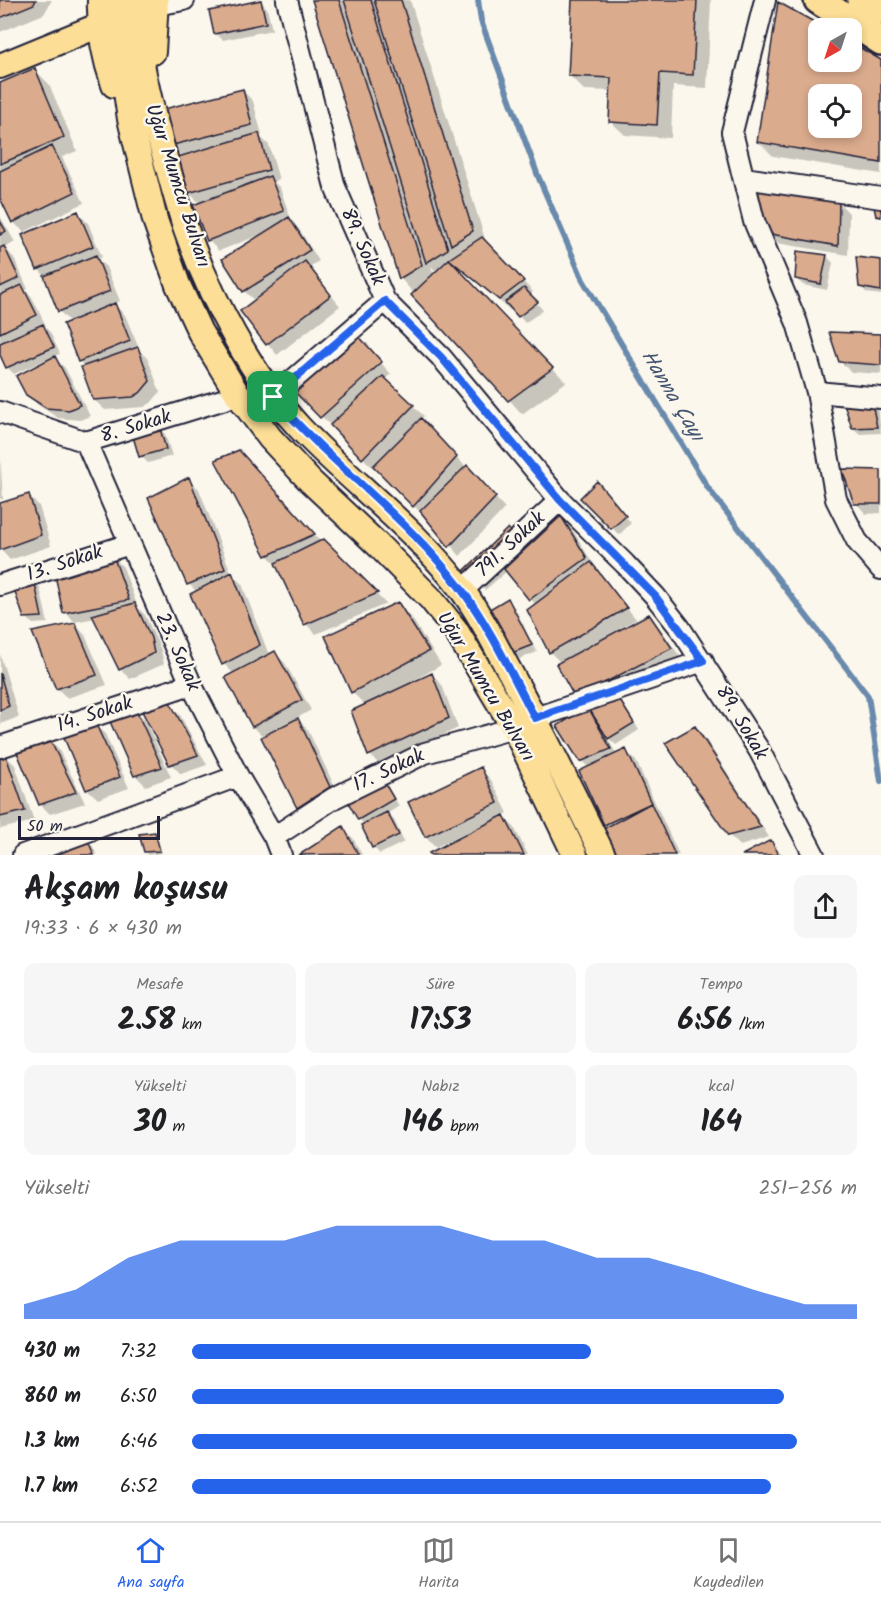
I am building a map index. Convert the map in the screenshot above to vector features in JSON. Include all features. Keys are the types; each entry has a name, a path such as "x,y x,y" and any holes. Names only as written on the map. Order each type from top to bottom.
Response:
{"highway":[{"path":"818,0 881,41"},
{"path":"861,0 881,11"}],"main road":[{"path":"100,0 100,25 105,57 114,87 130,119"},
{"name":"Uğur Mumcu Bulvarı","path":"121,0 121,58 130,119 155,220 178,285 201,332 238,395 270,438 431,599 524,723 603,855"},
{"name":"Uğur Mumcu Bulvarı","path":"150,2 149,99 185,227 198,263 241,346 273,397 300,428 407,529 462,591 490,635 574,855"},
{"path":"0,66 100,25"}],"street":[{"path":"150,2 184,0"},
{"name":"89. Sokak","path":"287,0 335,187 385,301 441,357 560,500 655,596 703,661 759,750 814,855"},
{"path":"765,0 732,132 754,221 797,323 817,392 836,500 857,541 881,569"},
{"path":"744,178 881,198"},
{"path":"273,397 385,301"},
{"path":"817,392 881,398"},
{"name":"8. Sokak","path":"0,412 86,442 238,395"},
{"name":"23. Sokak","path":"86,442 191,684 238,776 278,846"},
{"name":"791. Sokak","path":"462,591 560,500"},
{"name":"13. Sokak","path":"0,585 130,544"},
{"name":"17. Sokak","path":"278,846 334,798 425,753 524,723 703,661"},
{"name":"14. Sokak","path":"0,747 191,684"},
{"path":"22,855 238,776"}],"building":[{"path":"0,0 36,0 34,4 0,18"},
{"path":"261,0 266,23 214,34 209,11"},
{"path":"312,0 339,0 422,265 399,279"},
{"path":"344,0 371,0 448,249 426,263"},
{"path":"374,0 401,0 473,231 451,245"},
{"path":"572,0 697,0 693,75 660,73 657,125 609,122 611,78 568,76"},
{"path":"778,2 808,19 808,72 862,72 862,49 881,60 881,163 757,142"},
{"path":"35,68 64,137 0,164 0,83"},
{"path":"243,89 252,125 169,146 160,110"},
{"path":"259,133 269,170 188,193 178,157"},
{"path":"52,146 75,192 12,223 0,198 0,171"},
{"path":"270,176 284,211 207,241 193,205"},
{"path":"751,184 839,202 838,246 765,233"},
{"path":"873,203 881,204 881,217 876,216"},
{"path":"78,211 93,246 37,270 22,235"},
{"path":"289,217 310,250 243,292 222,259"},
{"path":"0,221 6,231 0,235"},
{"path":"482,237 524,281 499,300 449,259"},
{"path":"4,246 19,278 0,287 0,248"},
{"path":"797,251 827,255 821,284 795,279"},
{"path":"96,255 110,291 58,312 44,276"},
{"path":"856,257 881,260 881,291 859,287"},
{"path":"449,259 553,368 508,401 411,295"},
{"path":"305,261 331,295 266,345 240,311"},
{"path":"22,285 37,315 0,333 0,295"},
{"path":"524,288 538,302 518,317 505,302"},
{"path":"115,303 130,341 78,362 63,324"},
{"path":"43,324 54,347 6,368 0,355 0,343"},
{"path":"829,332 881,334 881,365 839,362"},
{"path":"356,333 382,362 320,418 294,391"},
{"path":"138,347 150,381 140,393 133,397 93,400 81,367"},
{"path":"55,356 80,405 69,410 46,408 26,395 16,376"},
{"path":"383,376 414,405 362,459 330,425"},
{"path":"841,395 871,398 877,427 852,428"},
{"path":"421,418 457,457 413,507 373,466"},
{"path":"159,425 166,449 139,457 132,433"},
{"path":"239,450 315,534 266,556 215,460"},
{"path":"467,465 496,497 449,547 420,511"},
{"path":"842,469 881,470 881,504 854,504"},
{"path":"189,477 225,569 187,585 148,498"},
{"path":"597,481 626,516 611,529 580,498"},
{"path":"29,494 41,535 0,550 0,503"},
{"path":"561,516 587,558 529,600 504,569"},
{"path":"508,528 519,548 478,584 462,573"},
{"path":"324,539 378,593 304,625 275,563"},
{"path":"113,555 129,600 63,613 54,570"},
{"path":"591,562 627,608 549,653 527,610"},
{"path":"232,572 260,645 222,665 190,594"},
{"path":"34,579 42,617 24,618 12,584"},
{"path":"508,598 532,645 512,653 488,610"},
{"path":"398,602 429,651 351,693 325,636"},
{"path":"135,603 151,638 154,653 119,670 92,615"},
{"path":"649,614 672,648 575,698 556,664"},
{"path":"75,623 97,675 56,689 32,632"},
{"path":"275,651 302,700 252,727 225,677"},
{"path":"0,673 9,706 0,710"},
{"path":"432,673 449,718 368,756 351,711"},
{"path":"614,691 634,723 608,739 588,707"},
{"path":"170,702 198,755 169,765 141,709"},
{"path":"588,707 611,749 580,762 557,726"},
{"path":"135,708 162,767 134,776 108,717"},
{"path":"298,718 330,787 297,808 261,737"},
{"path":"95,722 120,777 86,790 62,733"},
{"path":"695,726 761,827 728,836 665,743"},
{"path":"48,736 76,792 39,805 16,750"},
{"path":"626,749 651,803 604,825 579,771"},
{"path":"5,753 25,811 0,817 0,755"},
{"path":"481,767 498,803 425,837 408,802"},
{"path":"384,782 394,799 358,820 348,802"},
{"path":"651,803 675,855 616,855 603,829"},
{"path":"387,812 399,835 372,848 361,825"},
{"path":"504,815 524,855 431,855 429,853"},
{"path":"343,826 358,854 299,855"},
{"path":"155,832 160,851 144,852 139,834"},
{"path":"87,838 94,855 60,855 57,848"},
{"path":"771,840 779,855 742,855"}],"waterway":[{"name":"Hanna Çayı","path":"478,0 481,21 538,176 583,280 708,488 868,696 881,781"}],"route":[{"path":"385,301 441,357 560,500 655,596 703,661 535,718 490,635 462,591 407,529 300,428 273,397 385,301"}]}
